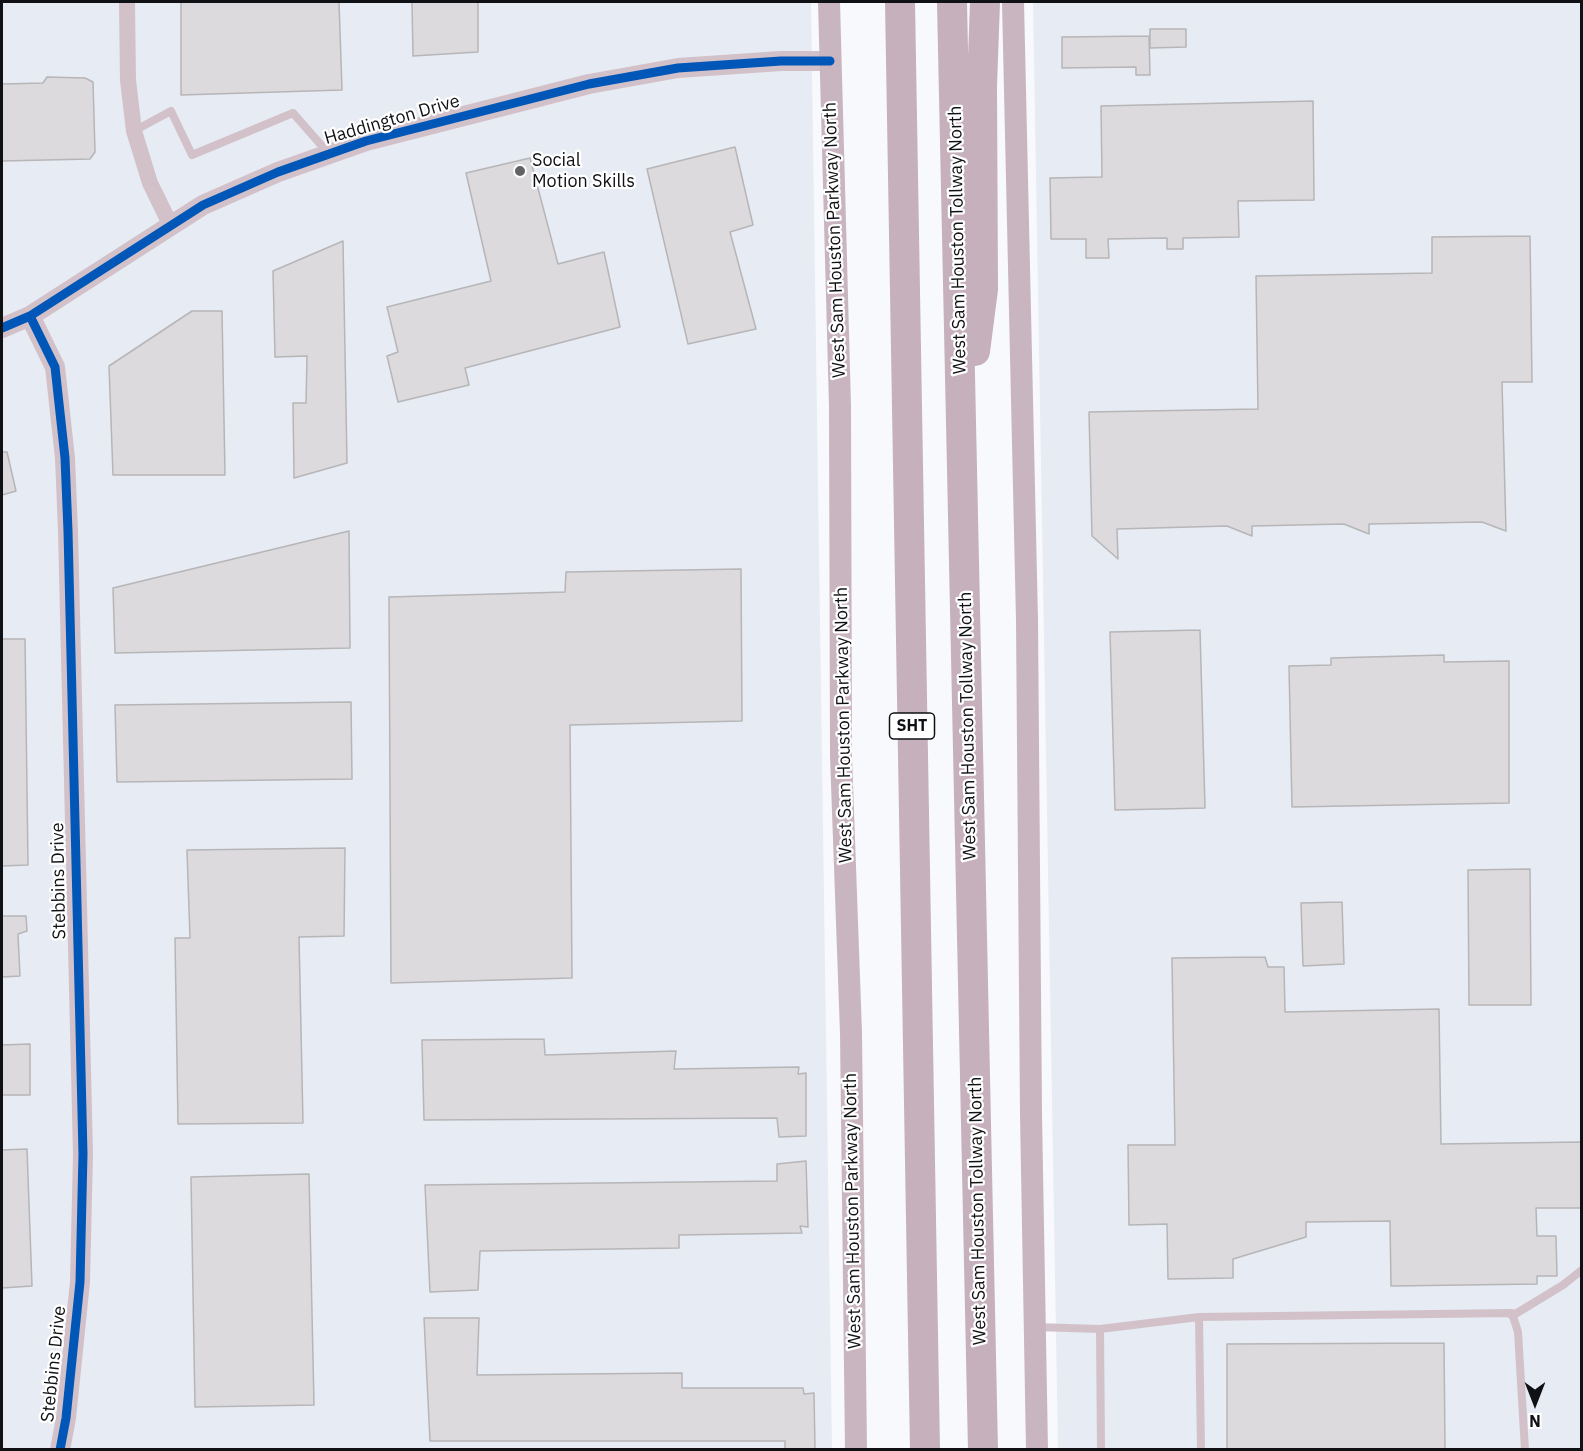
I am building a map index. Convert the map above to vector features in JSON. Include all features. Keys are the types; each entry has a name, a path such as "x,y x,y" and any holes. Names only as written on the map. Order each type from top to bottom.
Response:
{"highway":[{"name":"SHT","path":"900,2 925,1449"},
{"name":"West Sam Houston Tollway North","path":"952,2 983,1449"},
{"path":"962,458 983,289 982,86 985,2"}],"main road":[{"name":"West Sam Houston Parkway North","path":"829,2 840,406 841,756 851,1033 855,1449"},
{"path":"1013,2 1027,620 1030,1114 1037,1449"}],"street":[{"path":"127,4 128,80 134,131 150,183 171,226"},
{"name":"Haddington Drive","path":"2,328 30,316 204,205 278,172 366,141 578,87 667,70 781,61 830,61"},
{"name":"Stebbins Drive","path":"30,316 55,367 65,458 69,531 83,1154 80,1282 66,1418 60,1449"}],"lane":[{"path":"134,131 171,111 192,155 293,113 329,154"},
{"path":"1512,1316 1563,1285 1581,1270"},
{"path":"1035,1327 1100,1329 1198,1317 1512,1313 1518,1332 1525,1449"},
{"path":"1198,1317 1201,1449"},
{"path":"1100,1329 1101,1449"}],"shaded area":[{"path":"2,2 811,2 832,1449 2,1450"},
{"path":"1033,2 1581,2 1581,1449 1058,1449"}],"building":[{"path":"181,2 339,2 342,90 181,95"},
{"path":"412,2 478,2 478,52 413,56"},
{"path":"1150,29 1186,29 1186,47 1150,48"},
{"path":"1149,36 1150,75 1136,75 1136,67 1062,68 1062,37"},
{"path":"47,77 85,78 93,82 95,152 90,159 2,161 2,84 43,83"},
{"path":"1313,101 1314,200 1238,201 1239,237 1183,238 1183,249 1167,249 1167,238 1108,239 1109,258 1086,258 1086,239 1051,239 1050,178 1102,177 1101,106"},
{"path":"735,147 753,225 730,232 756,329 688,344 647,169"},
{"path":"530,158 558,264 604,252 620,327 465,368 469,385 398,402 387,356 398,352 387,307 491,281 466,173"},
{"path":"1530,236 1532,382 1502,382 1506,531 1482,522 1369,524 1369,534 1344,524 1252,526 1252,536 1227,526 1117,529 1118,559 1092,536 1089,412 1258,409 1256,276 1432,273 1432,237"},
{"path":"343,241 347,463 294,478 293,403 306,403 307,356 275,357 273,271"},
{"path":"192,311 222,311 225,475 113,475 109,366"},
{"path":"2,452 7,452 16,491 2,495"},
{"path":"349,531 350,648 115,653 113,588"},
{"path":"741,569 742,721 570,725 572,978 391,983 389,597 565,592 566,572"},
{"path":"1200,630 1205,808 1115,810 1110,632"},
{"path":"2,639 25,639 28,865 2,866"},
{"path":"1444,655 1444,662 1509,661 1509,803 1292,807 1289,666 1331,665 1331,658"},
{"path":"351,702 352,779 117,782 115,705"},
{"path":"345,848 344,936 299,937 303,1123 178,1124 175,938 190,938 187,850"},
{"path":"1530,869 1531,1005 1469,1005 1468,870"},
{"path":"1342,902 1344,964 1303,966 1301,903"},
{"path":"2,916 26,916 27,931 18,934 20,976 2,977"},
{"path":"1265,957 1268,967 1284,967 1285,1012 1439,1009 1441,1144 1581,1142 1581,1208 1536,1208 1537,1236 1556,1236 1557,1276 1537,1276 1537,1284 1391,1286 1390,1221 1306,1222 1306,1237 1233,1259 1233,1278 1168,1279 1167,1224 1129,1225 1128,1145 1175,1145 1172,958"},
{"path":"544,1039 545,1055 676,1051 674,1069 799,1067 798,1074 806,1073 806,1136 779,1137 777,1118 424,1120 422,1040"},
{"path":"30,1044 30,1095 2,1095 2,1045"},
{"path":"27,1149 32,1286 2,1288 2,1150"},
{"path":"806,1161 808,1227 800,1226 802,1233 679,1235 679,1248 480,1251 478,1290 430,1292 425,1185 777,1181 777,1164"},
{"path":"309,1174 314,1405 195,1407 191,1177"},
{"path":"424,1318 479,1318 477,1375 682,1373 682,1388 803,1388 804,1394 814,1393 815,1449 785,1449 785,1441 430,1441"},
{"path":"1444,1343 1445,1449 1227,1449 1227,1344"}],"cycle path":[{"path":"2,328 30,316 203,205 278,172 366,141 589,84 678,68 781,61 830,61"},
{"path":"30,316 55,367 65,458 68,531 83,1154 80,1282 66,1418 60,1450"}],"place":[{"name":"Social Motion Skills","path":"520,171"}]}
